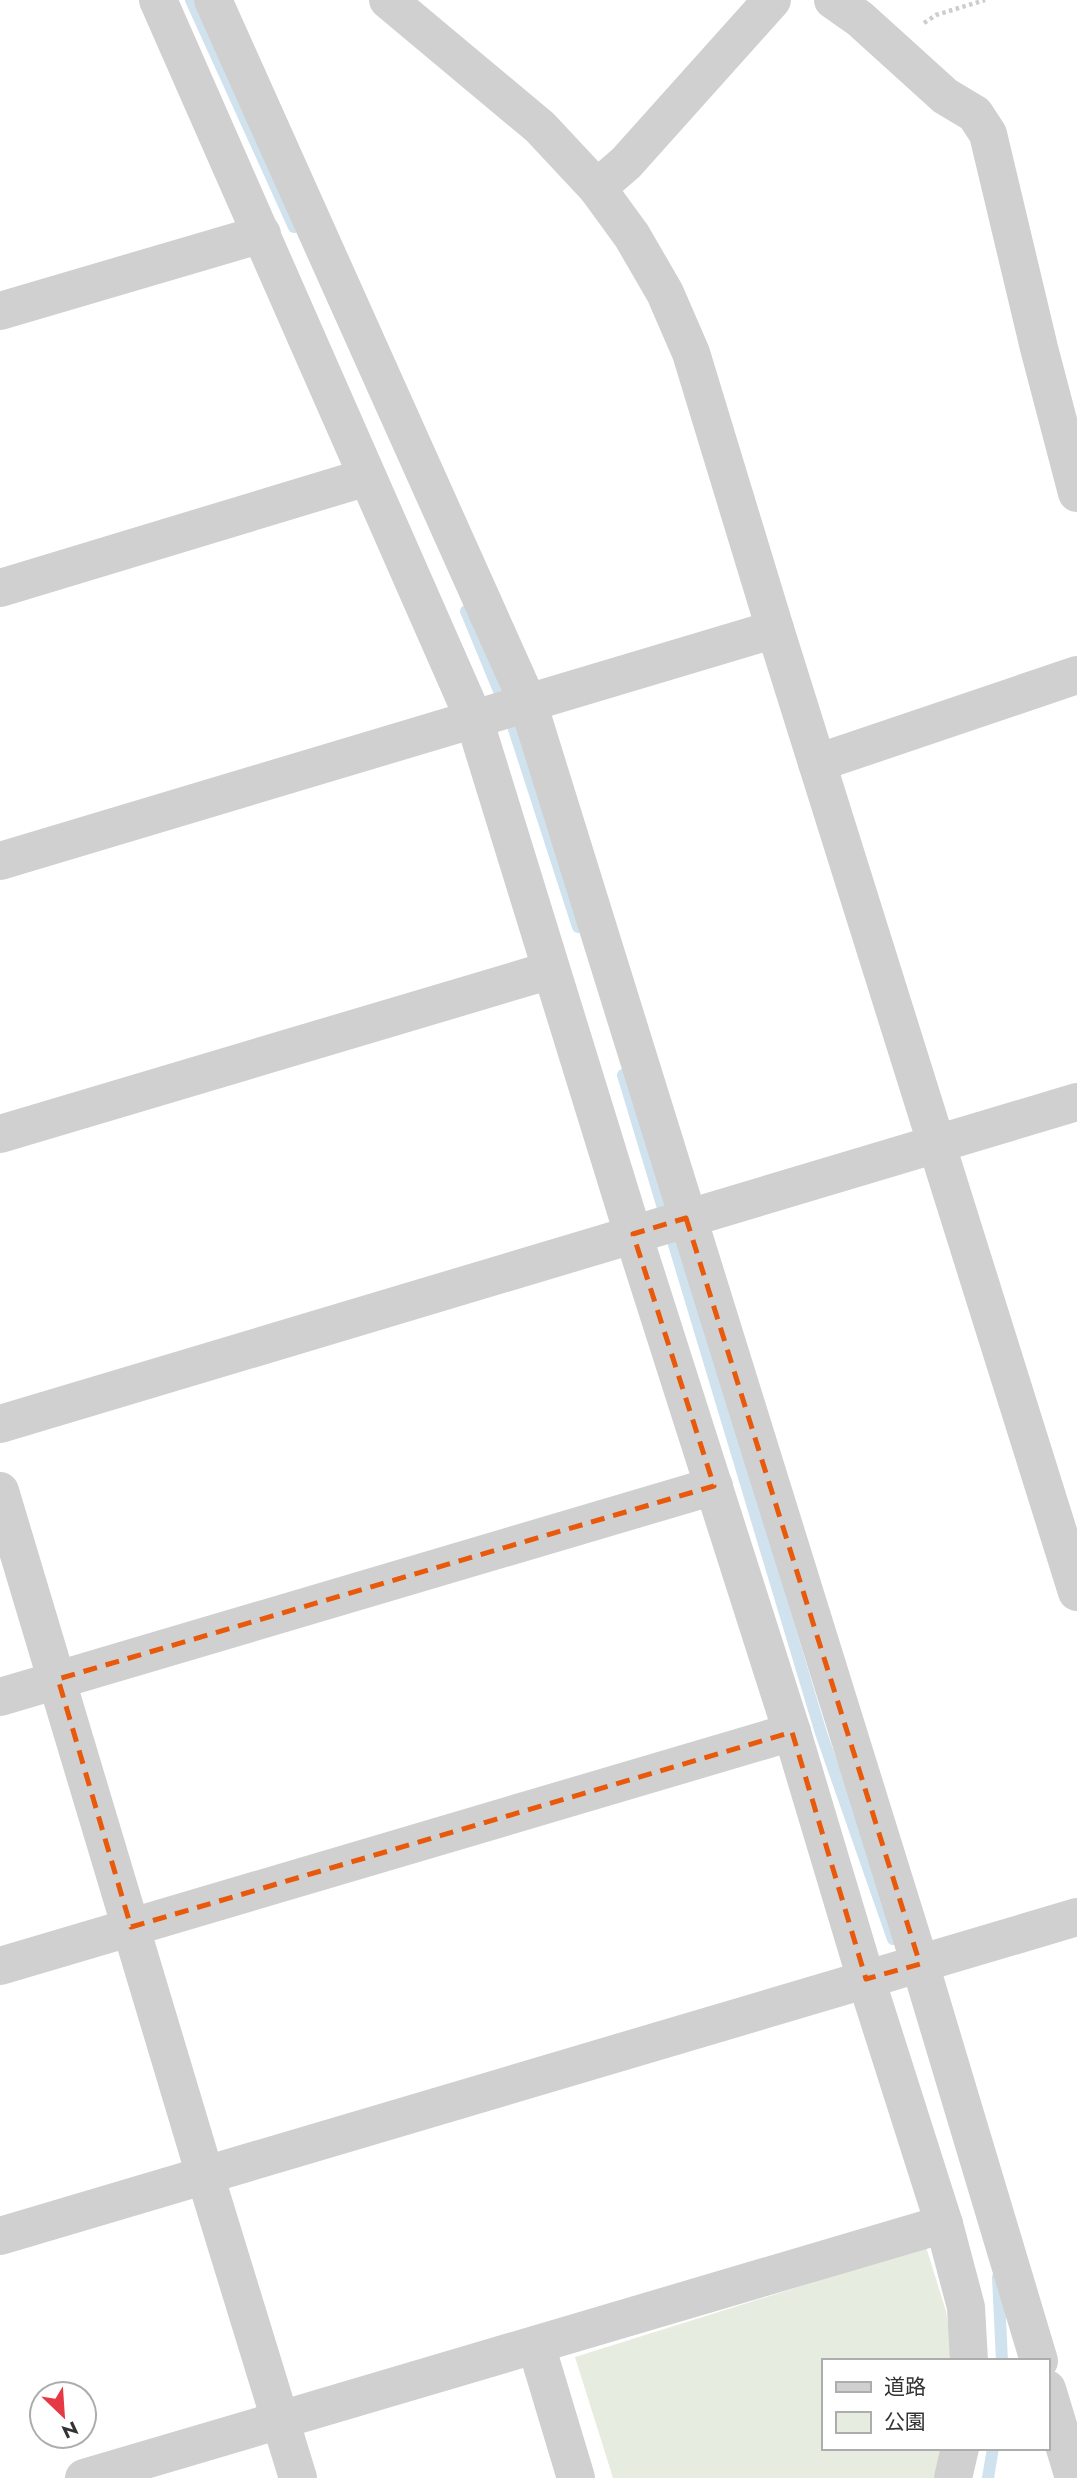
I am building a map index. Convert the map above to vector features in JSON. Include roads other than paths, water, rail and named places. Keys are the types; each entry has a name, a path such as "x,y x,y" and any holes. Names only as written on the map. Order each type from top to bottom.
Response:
{"street":[{"path":"158,0 474,719 944,2224 966,2307 969,2359"},
{"path":"213,0 528,703 920,1964 1038,2359"},
{"path":"388,0 540,127 597,188 632,236 665,293 691,353 1077,1592"},
{"path":"597,188 626,163 772,0"},
{"path":"856,6 891,47 945,96 975,114 988,134 1077,493"},
{"path":"0,311 262,234"},
{"path":"0,588 367,477"},
{"path":"0,861 775,629"},
{"path":"817,763 1077,675"},
{"path":"0,1134 551,970"},
{"path":"0,1424 1077,1102"},
{"path":"0,1697 714,1486"},
{"path":"0,1492 298,2478"},
{"path":"0,1966 792,1732"},
{"path":"0,2236 1077,1917"},
{"path":"84,2478 944,2224"},
{"path":"536,2346 576,2478"},
{"path":"1049,2396 1074,2478"},
{"path":"953,2478 960,2450"}],"waterway":[{"path":"191,0 294,227"},
{"path":"466,611 511,720 578,927"},
{"path":"623,1075 821,1733 893,1939"},
{"path":"998,2277 1002,2359"},
{"path":"988,2478 993,2450"}]}
